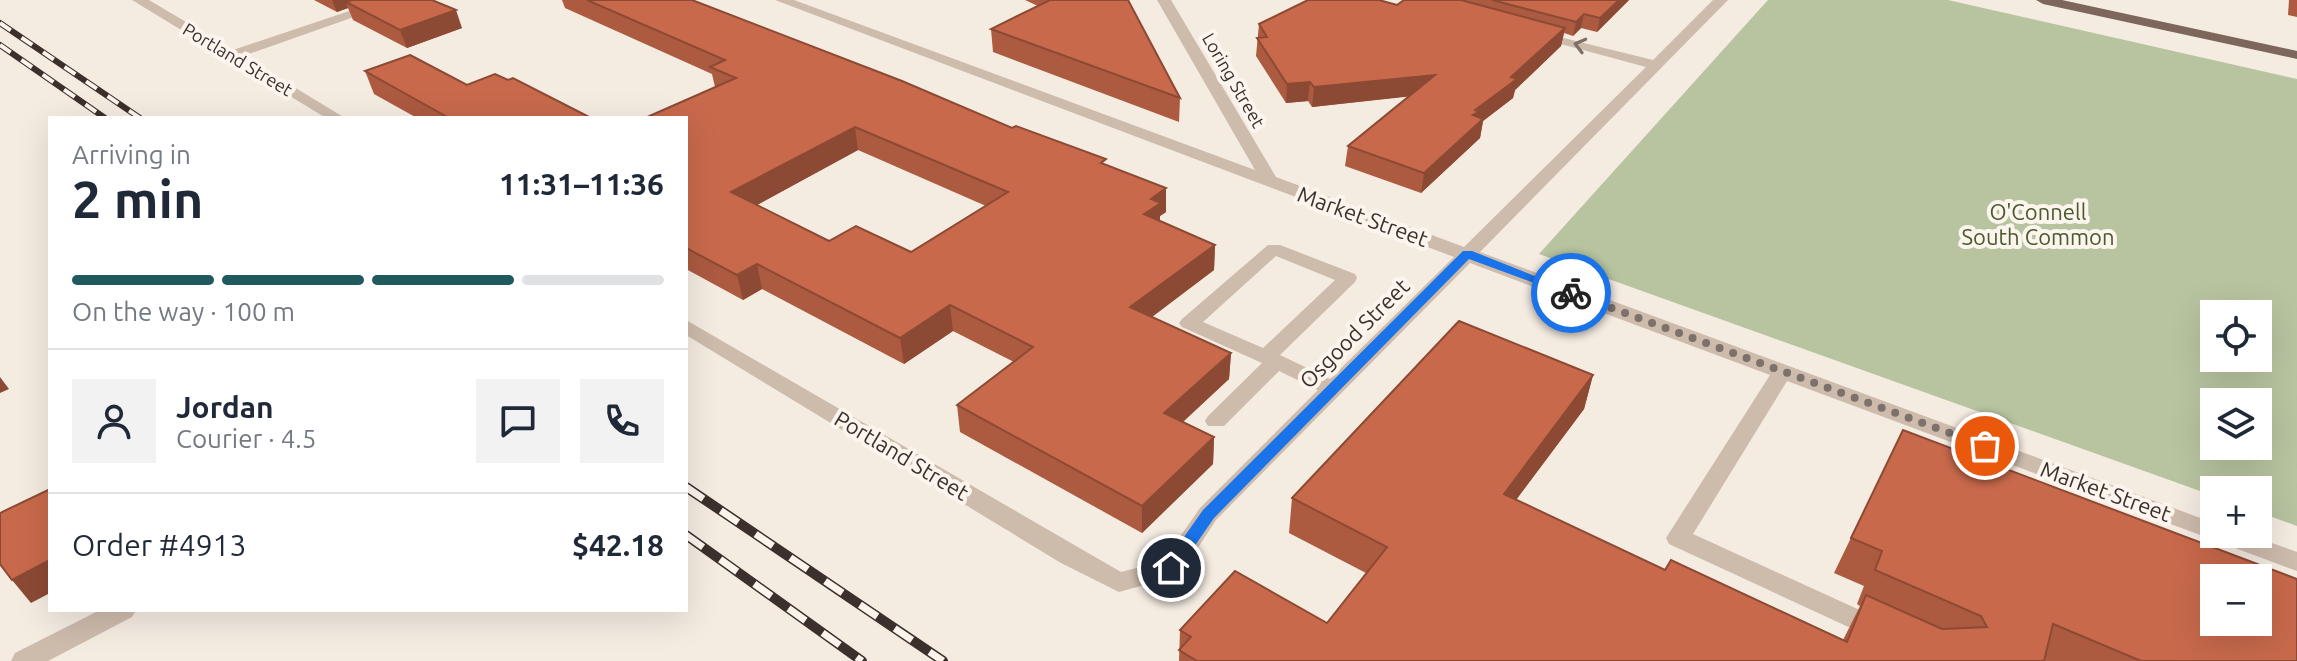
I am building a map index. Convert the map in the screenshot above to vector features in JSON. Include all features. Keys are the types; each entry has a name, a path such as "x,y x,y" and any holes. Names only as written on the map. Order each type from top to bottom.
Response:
{"main road":[{"path":"2043,0 2297,55"}],"street":[{"name":"Portland Street","path":"139,0 334,116"},
{"path":"231,55 395,0"},
{"name":"Market Street","path":"782,0 2200,527"},
{"name":"Loring Street","path":"1164,0 1270,181"},
{"name":"Osgood Street","path":"1119,582 1171,568 1208,514 1721,0"},
{"path":"1519,29 1656,65"},
{"path":"1216,421 1271,359 1348,278 1274,249 1189,323 1271,359 1333,389"},
{"name":"Portland Street","path":"688,327 1070,556 1119,582"},
{"path":"1783,371 1678,538 1906,642"},
{"path":"2259,548 2297,562"},
{"path":"24,661 119,612"}],"green space":[{"name":"O'Connell South Common","path":"1768,0 1948,0 2297,79 2297,526 2272,517 2272,476 2200,476 2200,491 1539,254"}],"building":[{"path":"432,0 456,10 400,30 346,2"},
{"path":"587,0 692,0 902,81 1012,128 1016,126 1106,159 1101,163 1166,188 1151,199 1161,203 1144,214 1215,245 1130,307 1231,353 1164,413 1214,437 1142,506 957,405 1033,347 950,305 900,338 757,264 737,275 688,249 688,116 650,116 736,78 710,67 725,60","holes":["855,127 1008,192 911,252 856,226 829,241 731,192"]},
{"path":"1050,0 1128,0 1180,98 991,29"},
{"path":"1308,0 1379,0 1397,5 1404,0 1461,0 1565,28 1511,77 1517,79 1475,110 1479,112 1473,115 1483,119 1424,173 1348,146 1435,75 1314,87 1310,82 1287,84 1257,38 1267,37 1259,24"},
{"path":"1492,0 1619,0 1600,18 1584,14 1576,22"},
{"path":"410,55 467,85 495,74 508,80 513,78 587,116 445,116 365,71"},
{"path":"1459,321 1593,375 1504,494 1665,570 1671,560 1847,642 1866,595 1942,629 1987,627 1981,616 1875,570 1882,551 1851,538 1903,430 2200,542 2200,548 2215,548 2257,564 2200,564 2200,636 2272,636 2272,570 2297,579 2297,661 2141,661 2053,624 2044,661 1197,661 1179,650 1191,637 1180,630 1235,571 1327,623 1387,547 1292,498"},
{"path":"48,490 48,561 12,580 0,564 0,513"}],"railway":[{"path":"0,23 137,116"},
{"path":"0,45 102,116"},
{"path":"688,488 943,661"},
{"path":"688,536 862,661"}],"way so far":[{"path":"1571,293 1985,446"}],"route":[{"path":"1171,568 1208,514 1467,254 1571,293"}]}
